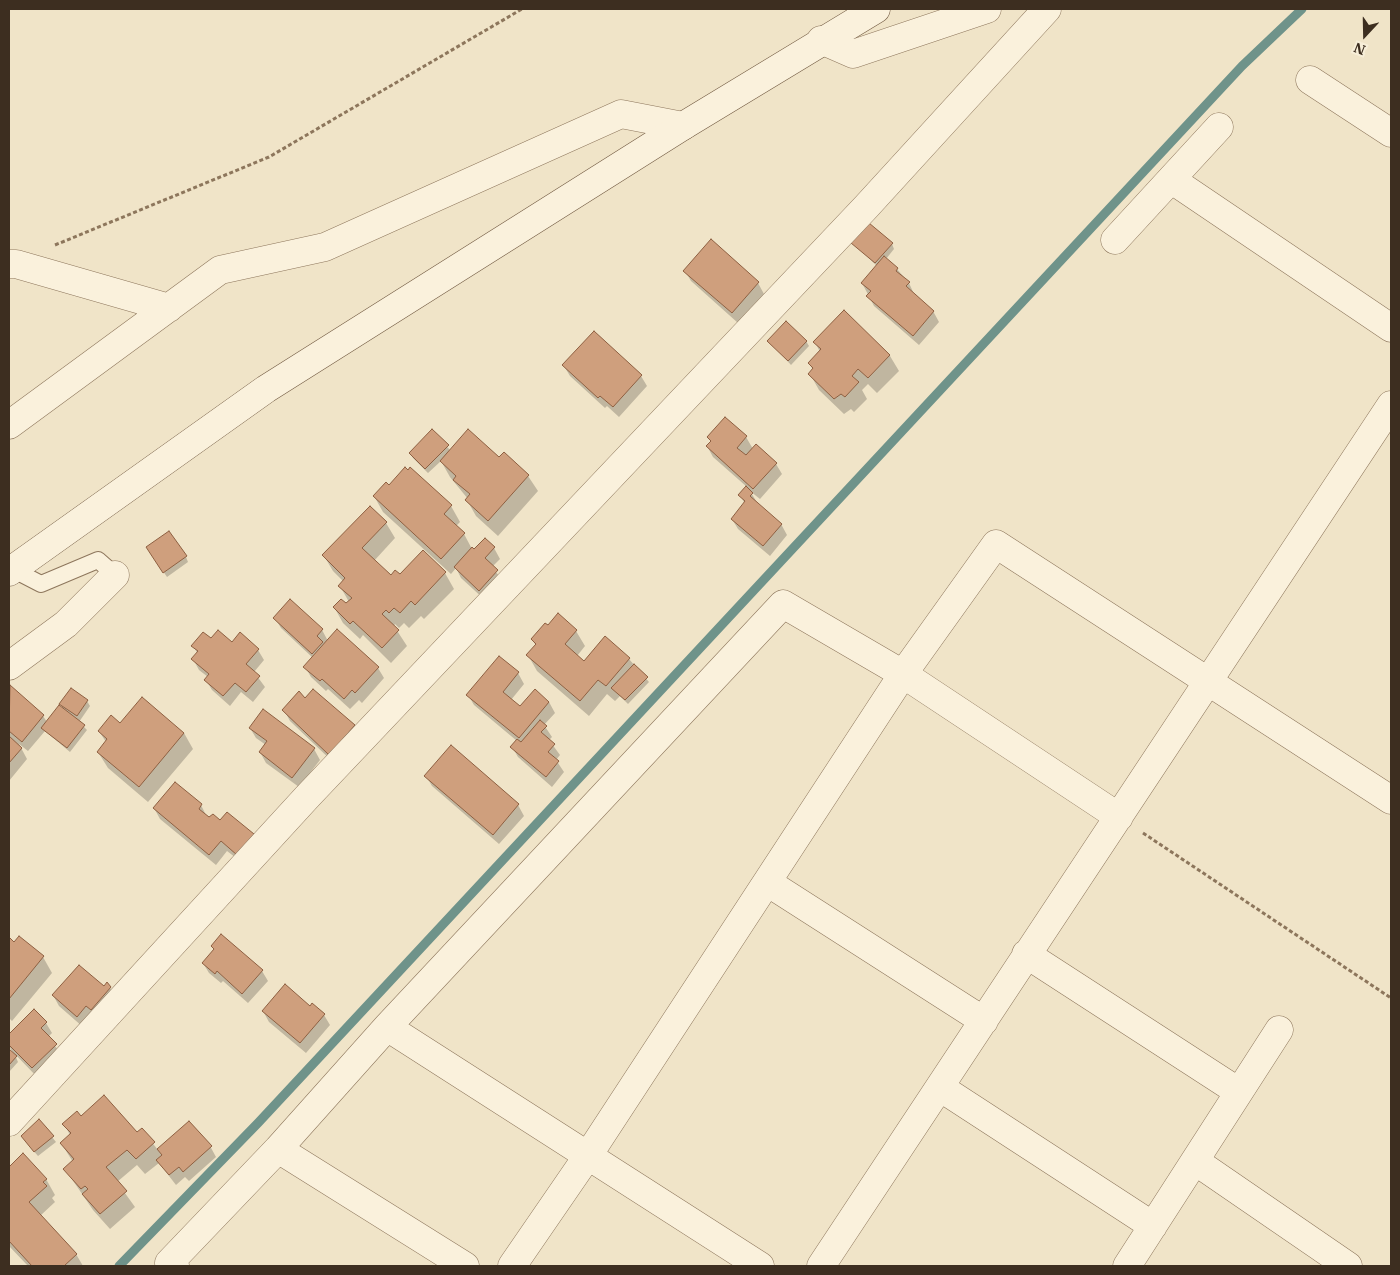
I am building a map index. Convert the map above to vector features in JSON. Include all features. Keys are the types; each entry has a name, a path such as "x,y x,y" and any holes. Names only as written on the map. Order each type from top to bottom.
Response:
{"street":[{"path":"10,571 266,389 821,40 876,9"},
{"path":"821,40 853,54 987,9"},
{"path":"12,1111 866,207 1047,9"},
{"path":"1310,80 1391,134"},
{"path":"9,425 220,270 325,247 622,114 683,126"},
{"path":"1115,240 1219,127"},
{"path":"1172,180 1391,328"},
{"path":"12,264 169,308"},
{"path":"821,1266 941,1088 1026,954 1119,817 1391,405"},
{"path":"512,1266 589,1154 903,674 996,544 1391,800"},
{"path":"9,666 66,624 115,576"},
{"path":"175,1266 169,1262 278,1149 387,1026 783,604 903,674 1119,817"},
{"path":"767,882 984,1021"},
{"path":"1026,954 1239,1092"},
{"path":"387,1026 589,1154 760,1266"},
{"path":"1127,1266 1279,1030"},
{"path":"941,1088 1154,1226"},
{"path":"278,1149 465,1266"},
{"path":"1195,1160 1348,1266"}],"lane":[{"path":"10,571 41,584 98,560 115,576"}],"path":[{"path":"12,264 67,239 269,157 522,9"},
{"path":"1119,817 1391,998"}],"building":[{"path":"869,223 893,243 875,263 851,243"},
{"path":"711,239 759,282 732,313 683,271"},
{"path":"884,256 898,268 896,271 910,282 906,286 934,311 913,336 866,296 871,291 861,283"},
{"path":"844,310 890,355 868,378 858,369 852,376 859,382 845,397 841,394 834,399 808,374 813,368 808,363 821,349 813,342"},
{"path":"786,321 807,341 788,361 767,341"},
{"path":"594,331 642,375 613,407 600,396 598,398 562,365"},
{"path":"725,417 747,436 737,448 746,455 756,444 777,463 753,489 706,446 711,441 707,437"},
{"path":"432,429 449,445 425,469 409,453"},
{"path":"468,429 499,457 504,452 529,475 488,521 465,500 470,494 453,480 456,476 440,461"},
{"path":"405,467 408,470 410,467 452,505 444,514 465,533 441,559 373,496 386,482 389,485"},
{"path":"746,486 753,493 750,496 782,524 763,546 731,519 745,501 738,495"},
{"path":"370,506 387,522 362,548 391,575 395,570 400,574 423,550 446,572 415,605 411,601 400,613 394,608 389,613 386,610 382,614 399,630 382,648 353,621 350,624 333,607 341,599 346,603 352,598 338,586 345,578 322,555"},
{"path":"169,531 187,556 163,573 146,547"},
{"path":"485,538 495,547 485,558 498,570 479,591 454,567 472,547 474,549"},
{"path":"290,599 323,629 317,636 323,642 312,654 273,618"},
{"path":"558,613 577,630 565,644 584,661 605,636 630,658 606,686 598,680 580,701 526,655 536,644 531,639 545,623 548,625"},
{"path":"337,629 379,667 355,693 352,690 344,699 322,679 320,681 303,667"},
{"path":"218,630 232,642 240,632 259,649 246,664 260,676 246,692 235,683 223,696 204,680 209,674 191,659 198,651 191,646 203,632 211,638"},
{"path":"499,656 519,672 503,692 520,706 535,689 549,702 519,738 466,695"},
{"path":"634,664 648,677 625,700 611,688"},
{"path":"10,685 44,715 22,742 9,731"},
{"path":"71,688 88,700 77,716 59,704"},
{"path":"313,689 355,725 329,755 282,710 299,691 305,698"},
{"path":"142,697 184,733 139,787 97,752 107,739 98,731 111,715 120,723"},
{"path":"59,705 85,725 67,748 41,728"},
{"path":"263,709 315,748 292,778 259,752 267,741 249,728"},
{"path":"540,720 547,726 541,732 555,744 548,752 559,761 546,777 510,747 517,739 521,742"},
{"path":"9,736 22,748 9,763"},
{"path":"451,745 519,804 493,835 424,776"},
{"path":"175,782 202,804 199,809 209,817 213,814 220,820 227,812 254,834 237,855 221,841 209,855 153,808"},
{"path":"221,934 263,970 242,994 217,971 215,974 202,963 214,949 211,946"},
{"path":"19,936 44,956 9,999 9,937 14,942"},
{"path":"79,965 104,986 107,982 111,987 91,1010 86,1006 77,1017 52,995"},
{"path":"285,984 310,1006 312,1003 325,1014 300,1043 262,1011"},
{"path":"34,1009 47,1022 41,1028 57,1044 32,1068 9,1045 9,1034"},
{"path":"9,1049 17,1056 9,1065"},
{"path":"104,1095 137,1132 142,1128 155,1142 136,1159 127,1150 106,1167 127,1191 100,1214 82,1194 88,1189 85,1186 81,1189 63,1169 74,1159 60,1143 71,1133 62,1124 77,1111 81,1116"},
{"path":"39,1119 54,1136 34,1152 21,1136"},
{"path":"189,1121 212,1146 183,1172 179,1167 169,1175 156,1160 162,1155 157,1149"},
{"path":"23,1153 47,1179 43,1182 47,1186 29,1202 77,1254 64,1266 32,1266 9,1241 9,1167"}],"waterway":[{"path":"119,1266 258,1123 1242,66 1302,9"}]}
